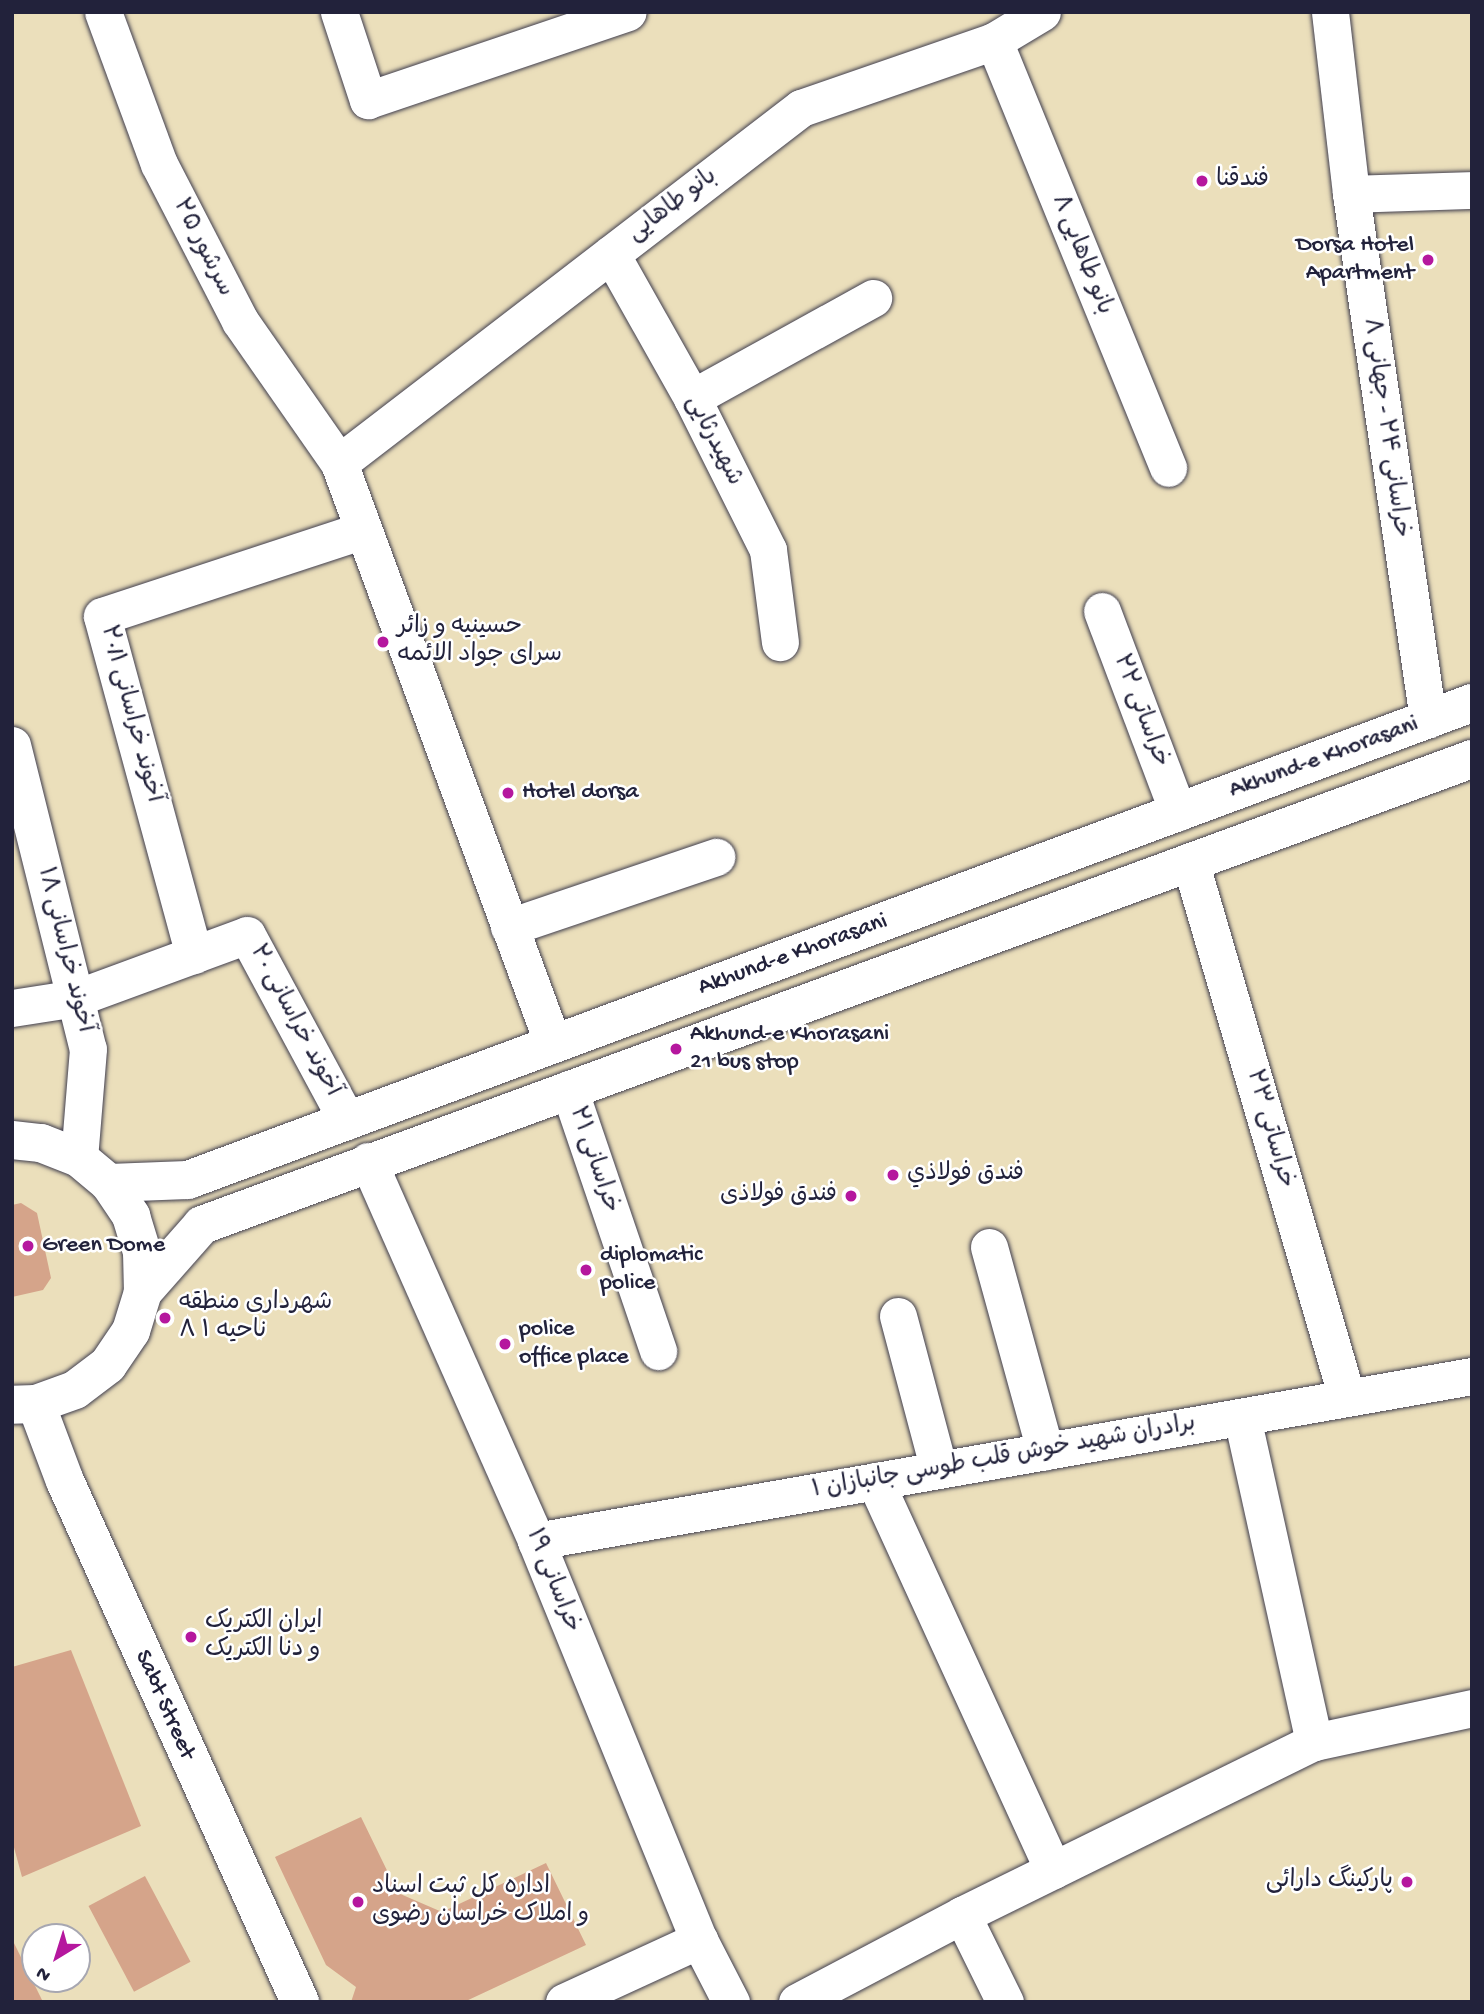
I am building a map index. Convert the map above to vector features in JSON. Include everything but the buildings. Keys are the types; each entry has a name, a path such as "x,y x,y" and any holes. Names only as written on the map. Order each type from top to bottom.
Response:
{"street":[{"name":"سرشور ۲۵","path":"103,12 159,164 240,321 339,463"},
{"path":"339,12 368,100 628,12"},
{"name":"بانو طاهایی","path":"339,463 801,108 1042,12"},
{"name":"خراسانی ۲۴ - جهانی ۸","path":"1329,12 1351,194 1428,719"},
{"name":"بانو طاهایی ۸","path":"1004,28 1168,468"},
{"path":"1351,194 1472,190"},
{"name":"شهیدرثایی","path":"611,254 692,398 768,550 779,642"},
{"path":"692,398 873,298"},
{"path":"339,463 552,1044"},
{"name":"آخوند خراسانی ۲۰/۱","path":"194,955 103,616 363,530"},
{"name":"خراساتی ۲۲","path":"1102,611 1178,812"},
{"name":"Akhund-e Khorasani","path":"109,1183 188,1180 1472,703"},
{"name":"آخوند خراسانی ۱۸","path":"12,745 89,1049 79,1158"},
{"name":"Akhund-e Khorasani","path":"143,1292 202,1225 369,1161 1472,759"},
{"path":"509,927 716,857"},
{"name":"خراساتی ۲۳","path":"1190,861 1347,1398"},
{"name":"آخوند خراسانی ۲۰","path":"12,1008 76,998 247,934 347,1121"},
{"name":"خراسانی ۲۱","path":"569,1088 658,1351"},
{"path":"12,1140 41,1143 79,1158 109,1183 131,1216 142,1252 143,1292 131,1331 108,1365 75,1390 24,1405"},
{"name":"خراسانی ۱۹","path":"369,1161 536,1541 699,1940 731,2002"},
{"path":"989,1247 1045,1451"},
{"path":"898,1317 939,1470"},
{"name":"برادران شهید خوش قلب طوسی جانبازان ۱","path":"536,1541 1472,1376"},
{"name":"Sabt Street","path":"24,1405 76,1506 300,2002"},
{"path":"1242,1416 1314,1742"},
{"path":"874,1481 1053,1870"},
{"path":"797,2002 962,1915 1314,1742 1472,1708"},
{"path":"962,1915 1005,2002"},
{"path":"564,2002 699,1940"}],"place":[{"name":"فندقنا","path":"1202,181"},
{"name":"Dorsa Hotel Apartment","path":"1428,260"},
{"name":"حسینیه و زائر سرای جواد الائمه","path":"383,642"},
{"name":"Hotel dorsa","path":"508,793"},
{"name":"Akhund-e Khorasani 21 bus stop","path":"676,1049"},
{"name":"فندق فولاذي","path":"893,1175"},
{"name":"فندق فولاذی","path":"851,1196"},
{"name":"Green Dome","path":"28,1246"},
{"name":"diplomatic police","path":"586,1270"},
{"name":"شهرداری منطقه ۸ ناحیه ۱","path":"165,1318"},
{"name":"police office place","path":"505,1344"},
{"name":"ایران الکتریک و دنا الکتریک","path":"191,1637"},
{"name":"پارکینگ دارائی","path":"1407,1882"},
{"name":"اداره کل ثبت اسناد و املاک خراسان رضوی","path":"358,1902"}]}
